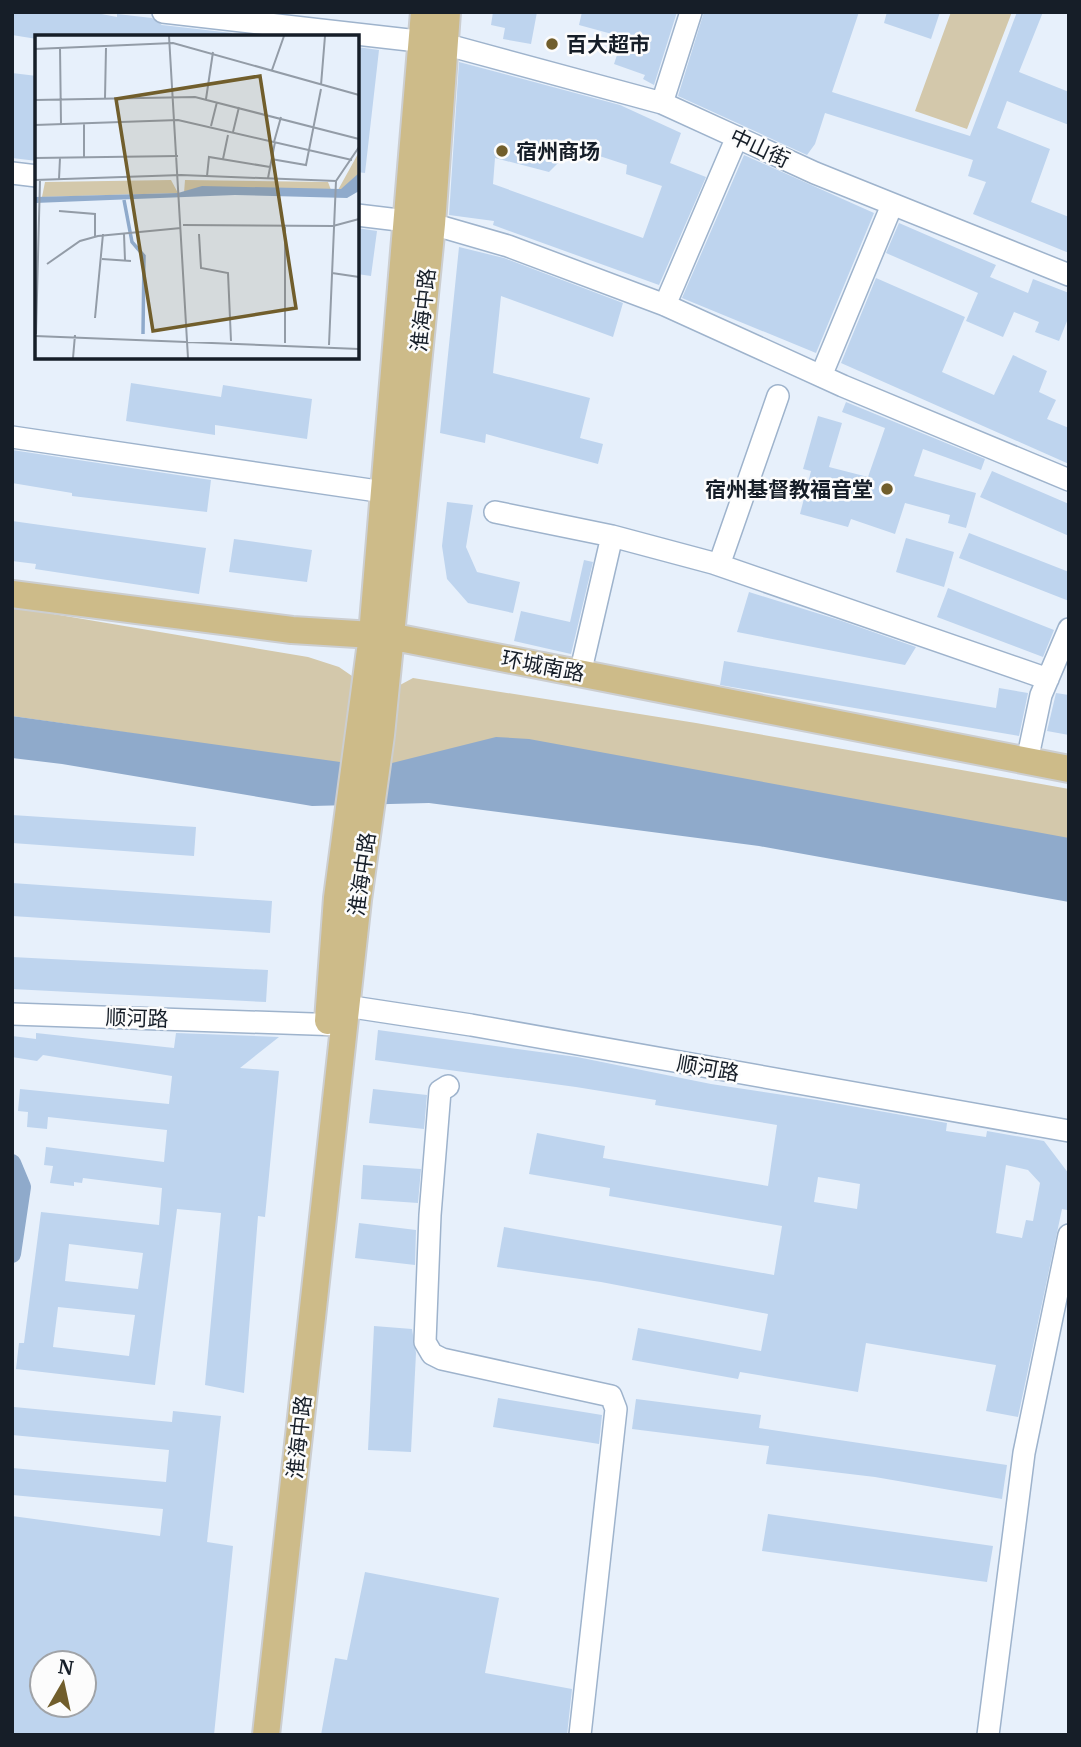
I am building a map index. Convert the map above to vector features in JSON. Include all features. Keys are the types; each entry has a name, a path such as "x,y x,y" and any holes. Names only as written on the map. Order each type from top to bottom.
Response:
{"main road":[{"name":"淮海中路","path":"424,12 433,43"},
{"name":"淮海中路","path":"266,1735 359,813 371,730 419,223 433,43 447,12"},
{"name":"淮海中路","path":"380,636 384,492 419,223"},
{"name":"环城南路","path":"12,594 292,631 380,636 1069,769"},
{"name":"淮海中路","path":"250,1735 340,1018"}],"street":[{"name":"中山街","path":"163,12 356,35"},
{"path":"662,103 691,12"},
{"name":"中山街","path":"359,35 433,43 662,103 892,205 1069,275"},
{"path":"665,305 737,137"},
{"path":"12,173 35,176"},
{"path":"821,376 892,205"},
{"path":"359,215 419,223 508,246 665,305 821,376 1069,480"},
{"path":"719,565 778,396"},
{"path":"12,437 384,492"},
{"path":"495,512 612,536 719,565 1048,679"},
{"path":"580,674 612,536"},
{"path":"1027,761 1048,679 1069,629"},
{"name":"顺河路","path":"12,1014 340,1018 471,1024 1069,1131"},
{"path":"448,1086 440,1090 430,1215 425,1342 432,1354 442,1359 611,1396 616,1409 580,1735"},
{"path":"988,1735 1024,1452 1069,1235"}],"shaded area":[{"path":"951,12 1012,12 967,129 915,111"},
{"path":"12,607 308,657 339,667 352,676 342,764 12,716"},
{"path":"413,678 696,723 1069,789 1069,845 390,768 391,709 400,685"}],"water":[{"path":"12,716 376,767 496,737 529,739 1069,838 1069,902 759,846 429,803 312,806 12,758"}],"building":[{"path":"12,12 91,12 117,17 117,14 152,18 162,25 232,33 35,35 35,39 12,35"},
{"path":"493,12 537,12 531,44 503,39 505,28 491,25"},
{"path":"582,12 677,12 654,85 643,79 645,75 614,64 623,37 579,25"},
{"path":"704,12 859,12 832,92 970,136 1017,12 1043,12 1019,72 1069,92 1069,125 1007,101 997,128 1050,149 1031,202 1069,217 1069,253 973,214 986,182 968,176 973,160 825,113 815,144 807,155 678,96"},
{"path":"887,12 940,12 931,39 884,23"},
{"path":"359,47 379,50 365,173 359,172"},
{"path":"459,62 620,105 681,133 670,163 706,177 659,285 493,225 494,221 449,215","holes":["581,150 627,165 626,174 662,186 643,238 493,184 495,158 549,172 570,151"]},
{"path":"12,73 35,76 35,161 12,158"},
{"path":"744,155 874,213 816,353 682,298"},
{"path":"899,223 996,265 990,277 1028,293 1033,279 1069,293 1069,316 1059,341 1035,332 1039,322 1014,312 1003,337 966,321 978,293 886,253"},
{"path":"359,228 377,231 371,276 359,274"},
{"path":"459,247 504,258 623,303 613,337 501,296 493,373 590,398 580,438 603,444 598,464 486,434 485,443 440,433"},
{"path":"876,278 965,317 942,372 994,395 1013,355 1047,371 1039,392 1056,400 1047,419 1069,428 1069,464 841,363"},
{"path":"131,383 221,397 223,385 312,399 307,439 215,425 215,435 126,421"},
{"path":"846,402 985,459 981,470 923,449 914,476 976,493 966,528 948,523 950,515 905,503 895,534 851,519 848,527 800,514 811,471 803,469 818,416 842,423 829,467 868,477 885,428 842,412"},
{"path":"12,450 211,480 207,512 72,496 72,493 12,483"},
{"path":"992,471 1069,504 1069,536 980,497"},
{"path":"447,502 473,505 466,547 477,572 520,582 513,613 468,603 447,579 442,546"},
{"path":"12,521 206,548 199,594 35,569 36,564 12,561"},
{"path":"969,533 1069,572 1069,601 959,558"},
{"path":"906,538 954,552 944,587 896,572"},
{"path":"234,539 312,550 307,582 229,572"},
{"path":"584,560 593,562 571,654 514,641 521,611 570,622"},
{"path":"948,588 1054,630 1043,657 937,617"},
{"path":"749,592 916,647 905,665 737,632"},
{"path":"724,661 996,708 999,688 1028,693 1019,736 720,685"},
{"path":"1056,693 1069,695 1069,735 1047,731"},
{"path":"12,815 196,827 194,856 12,843"},
{"path":"12,883 272,901 270,933 12,916"},
{"path":"12,957 268,970 266,1002 12,989"},
{"path":"378,1030 577,1057 711,1084 947,1123 946,1131 986,1137 987,1131 1044,1141 1069,1174 1069,1201 1067,1210 1062,1209 1018,1417 986,1411 996,1365 866,1343 858,1392 740,1372 738,1379 632,1360 638,1328 761,1351 768,1314 601,1282 497,1267 504,1227 774,1275 782,1226 609,1196 610,1188 529,1174 537,1133 605,1146 603,1158 768,1186 777,1125 655,1105 656,1100 576,1087 375,1060","holes":["1006,1165 1028,1170 1040,1183 1033,1221 1026,1220 1022,1238 996,1233","818,1177 860,1184 857,1209 814,1202"]},
{"path":"36,1033 174,1048 176,1033 279,1037 240,1068 279,1071 265,1217 258,1216 244,1393 205,1385 221,1213 177,1209 155,1385 16,1369 19,1343 24,1343 41,1212 159,1225 162,1188 83,1178 82,1183 74,1182 74,1186 50,1183 53,1166 44,1165 46,1147 164,1162 167,1130 48,1117 47,1129 27,1127 28,1112 18,1111 20,1089 169,1104 172,1076 43,1055 37,1061 12,1057 12,1036 36,1039","holes":["69,1244 143,1253 138,1289 65,1281","58,1307 135,1315 129,1356 53,1347"]},
{"path":"373,1089 427,1095 424,1129 369,1123"},
{"path":"363,1165 421,1169 418,1203 361,1199"},
{"path":"359,1223 416,1230 415,1265 355,1258"},
{"path":"374,1326 412,1329 416,1353 411,1452 368,1450"},
{"path":"498,1398 602,1415 599,1444 493,1427"},
{"path":"636,1399 761,1415 759,1428 1007,1465 1002,1499 875,1477 766,1464 769,1446 632,1429"},
{"path":"14,1407 172,1422 173,1411 221,1416 207,1542 233,1546 214,1735 12,1735 12,1516 160,1536 163,1509 12,1495 12,1468 166,1482 169,1450 12,1435"},
{"path":"768,1514 993,1546 987,1582 762,1551"},
{"path":"365,1572 499,1598 485,1673 572,1689 567,1735 321,1735 335,1658 347,1660"}],"waterway":[{"path":"12,1163 22,1187 12,1254"}],"place":[{"name":"百大超市","path":"552,44"},
{"name":"宿州商场","path":"502,151"},
{"name":"宿州基督教福音堂","path":"887,489"}]}
